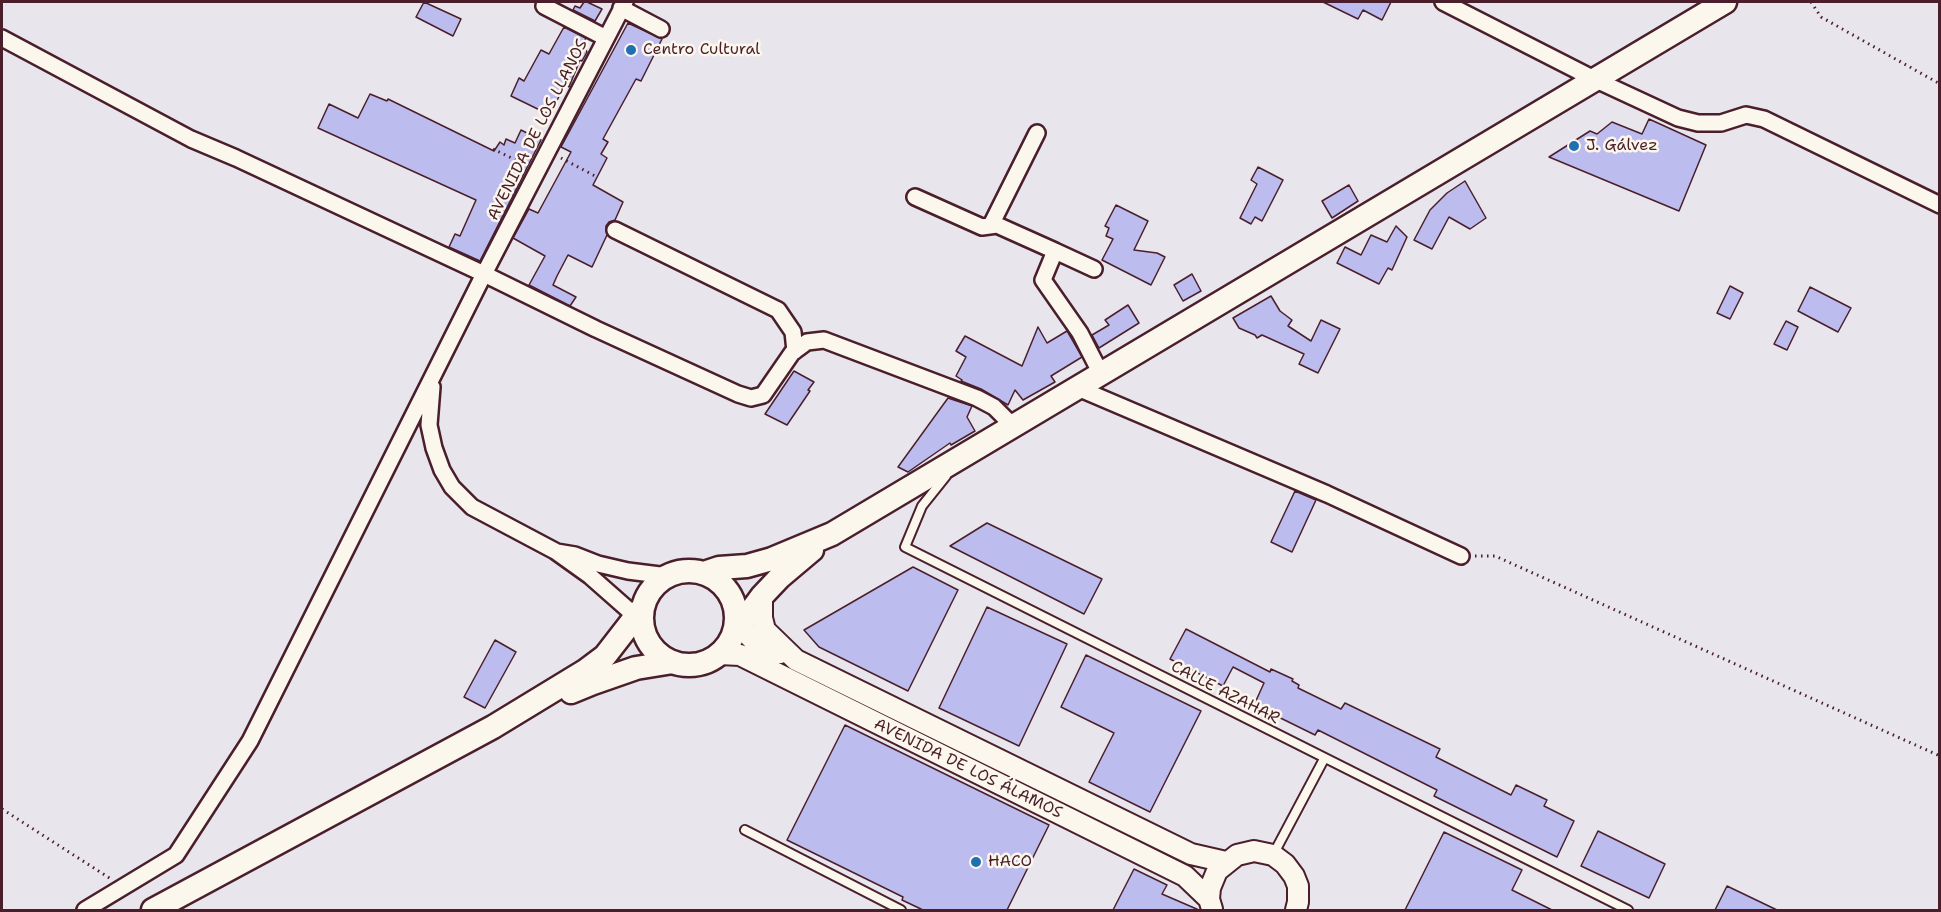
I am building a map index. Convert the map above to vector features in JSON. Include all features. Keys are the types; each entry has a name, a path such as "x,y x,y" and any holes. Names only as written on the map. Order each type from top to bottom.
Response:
{"main road":[{"path":"704,573 719,568 747,566 772,559 832,534 1725,2"},
{"path":"641,617 649,642 659,654 673,662 689,665 705,662 719,654 728,645 736,627 762,596 832,534"},
{"path":"153,910 493,727 585,671 605,656 641,617 648,595 668,576 692,571 704,573 716,579 728,592 736,609 736,627"},
{"path":"493,727 593,683 636,668 673,662"}],"street":[{"path":"1443,2 1594,79 1678,118 1698,123 1721,123 1746,115 1764,119 1940,205"},
{"path":"623,4 661,29"},
{"name":"AVENIDA DE LOS LLANOS","path":"436,369 623,4"},
{"path":"544,6 606,38"},
{"path":"2,38 191,139 484,274 596,329 750,398 763,395 795,351 807,342 824,340 977,398 994,406 1013,426"},
{"path":"991,225 1037,133"},
{"path":"915,197 982,227 997,225 1094,269"},
{"path":"615,230 778,310 793,332 795,351"},
{"path":"1055,251 1042,280 1080,333 1101,374"},
{"path":"436,369 430,395 429,425 442,470 452,487 472,507 555,551 641,617"},
{"path":"85,910 176,855 250,741 436,369"},
{"path":"1078,388 1328,495 1461,556"},
{"path":"555,551 628,571 668,576"},
{"path":"610,593 618,615 615,644"},
{"name":"AVENIDA DE LOS ÁLAMOS","path":"762,596 762,618 765,630 796,660"},
{"name":"AVENIDA DE LOS ÁLAMOS","path":"736,627 752,639 1191,854 1226,862"},
{"name":"AVENIDA DE LOS ÁLAMOS","path":"719,654 740,655 1185,876 1210,905"},
{"path":"1210,905 1210,888 1217,871 1237,855 1254,851 1273,855 1285,864 1298,886 1300,908"}],"lane":[{"name":"CALLE AZAHAR","path":"961,457 922,506 905,547 1628,910"},
{"path":"1273,855 1324,759"},
{"path":"745,830 901,910"}],"path":[{"path":"1811,2 1821,17 1940,84"},
{"path":"493,149 537,170"},
{"path":"547,151 597,177"},
{"path":"1461,556 1495,556 1940,756"},
{"path":"2,809 124,887"}],"building":[{"path":"424,2 461,19 453,36 416,17"},
{"path":"584,2 602,9 595,21 573,10 575,6 580,8"},
{"path":"1323,2 1391,2 1382,20 1363,10 1358,19"},
{"path":"628,23 662,39 641,81 636,79 603,139 608,142 601,154 607,158 593,185 623,202 615,220 606,226 607,235 592,267 568,255 557,276 553,285 576,297 570,306 529,285 545,256 513,238 529,209 538,213 571,152 561,147"},
{"path":"564,27 586,38 583,43 587,52 582,61 580,60 569,87 565,84 550,115 511,96 519,78 524,81 541,50 549,54"},
{"path":"370,94 387,101 388,99 494,151 500,142 504,145 506,139 515,143 521,130 541,140 480,261 449,247 455,234 460,236 476,200 318,128 329,104 358,118"},
{"path":"1649,119 1706,145 1679,211 1549,157 1590,131 1597,134 1612,122 1642,134"},
{"path":"1258,167 1283,180 1262,221 1255,217 1251,224 1240,218 1257,184 1251,180"},
{"path":"1465,181 1486,218 1470,229 1449,217 1432,249 1414,240 1430,210 1447,193"},
{"path":"1349,185 1358,201 1332,218 1322,201"},
{"path":"1116,205 1148,221 1134,250 1157,253 1165,257 1151,285 1102,260 1113,239 1106,236 1109,228 1105,226"},
{"path":"1396,226 1407,237 1392,270 1388,268 1379,284 1337,263 1345,247 1361,255 1371,235 1387,242"},
{"path":"1192,274 1201,291 1183,301 1174,285"},
{"path":"1730,286 1743,293 1730,319 1717,313"},
{"path":"1810,287 1851,308 1838,332 1798,311"},
{"path":"1271,296 1280,311 1292,320 1288,326 1311,341 1321,320 1340,329 1318,373 1299,364 1304,354 1262,335 1257,338 1239,328 1233,318"},
{"path":"1128,305 1139,323 1099,348 1092,335 1109,325 1105,320"},
{"path":"1786,321 1798,327 1787,350 1774,344"},
{"path":"1038,327 1047,343 1067,331 1082,357 1051,376 1055,382 1023,400 1015,390 1008,405 981,389 961,381 956,376 966,357 956,351 965,336 1022,366"},
{"path":"794,371 814,382 787,425 765,414"},
{"path":"948,398 972,406 967,417 975,431 951,445 950,443 908,472 898,467"},
{"path":"1295,491 1316,500 1292,552 1271,542"},
{"path":"987,523 1102,579 1084,614 950,546"},
{"path":"913,567 958,590 908,691 819,647 804,630"},
{"path":"987,607 1067,644 1019,746 939,708"},
{"path":"1186,629 1270,672 1271,669 1293,679 1292,681 1299,685 1298,688 1341,709 1345,703 1440,749 1436,757 1511,795 1516,785 1547,800 1544,806 1574,821 1557,857 1434,796 1437,790 1318,730 1315,735 1254,705 1264,683 1233,667 1223,686 1170,659"},
{"path":"495,640 516,652 485,708 464,697"},
{"path":"1086,655 1201,711 1150,812 1089,782 1114,733 1061,707"},
{"path":"845,725 1049,825 1007,910 923,910 902,900 903,897 787,840"},
{"path":"1598,831 1665,864 1649,898 1581,866"},
{"path":"1444,832 1522,870 1512,890 1552,910 1405,910"},
{"path":"1134,869 1167,885 1162,894 1199,910 1113,910"},
{"path":"1727,886 1777,910 1715,910"}],"place":[{"name":"Centro Cultural","path":"631,50"},
{"name":"J. Gálvez","path":"1574,146"},
{"name":"HACO","path":"976,862"}]}
